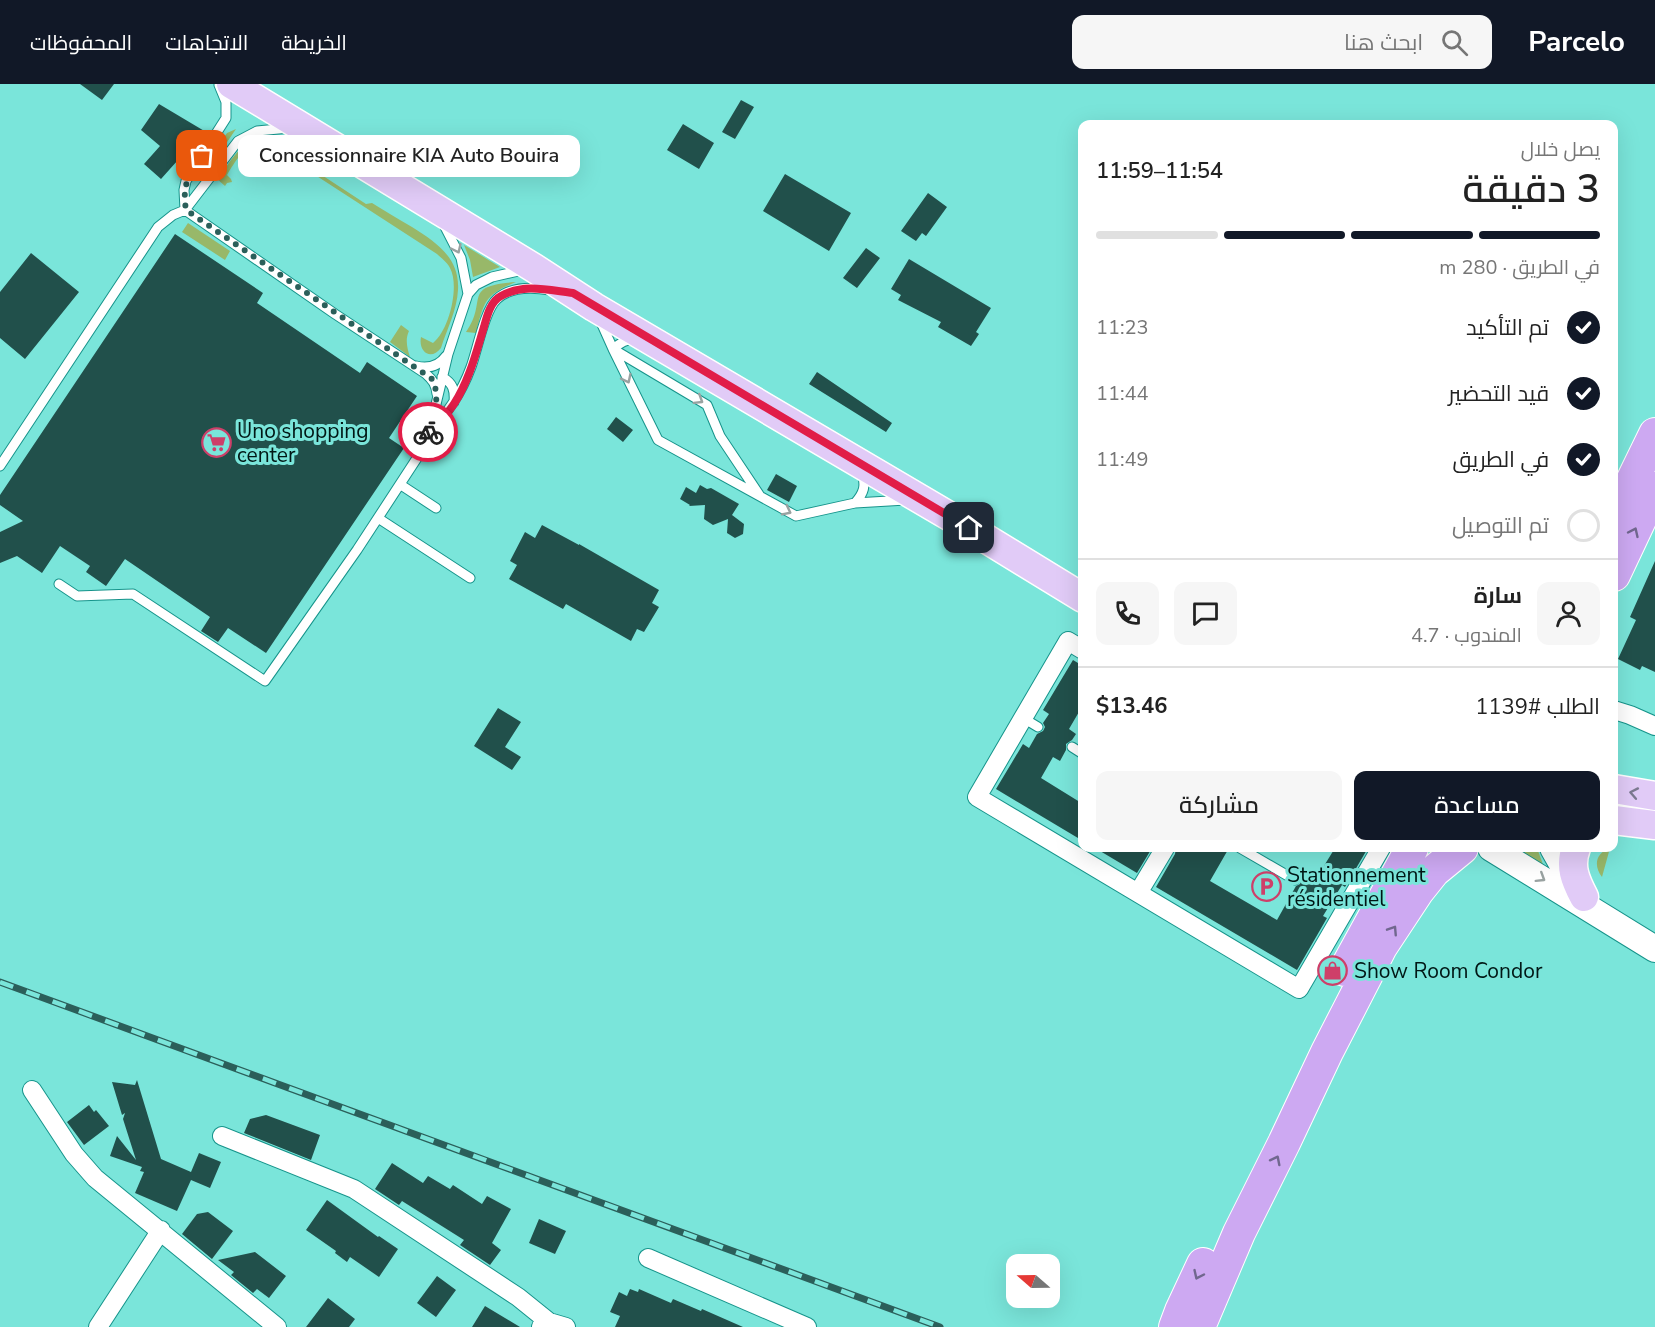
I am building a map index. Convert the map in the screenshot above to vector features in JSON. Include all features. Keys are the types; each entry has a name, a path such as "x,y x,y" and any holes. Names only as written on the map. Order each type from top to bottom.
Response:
{"highway":[{"path":"1618,510 1655,434"},
{"path":"1618,567 1655,488"},
{"path":"1192,1323 1308,1042 1361,938 1410,852"},
{"path":"1192,1323 1381,947 1428,878 1457,852"}],"main road":[{"path":"231,84 583,300 1078,595"},
{"path":"1618,790 1655,796"},
{"path":"1618,820 1655,825"},
{"path":"1498,852 1655,949"},
{"path":"1555,852 1570,880 1584,897 1614,923"},
{"path":"1574,852 1572,865 1575,880 1584,897"}],"street":[{"path":"1078,647 1068,641 1030,723 977,797 1299,989 1342,908 1378,852"},
{"path":"1618,711 1655,726"},
{"path":"1138,893 1163,852"},
{"path":"32,1090 74,1154 95,1178 277,1327"},
{"path":"222,1136 354,1189 518,1298 552,1325"},
{"path":"98,1327 161,1230"},
{"path":"648,1258 807,1327"}],"lane":[{"path":"186,210 184,189 186,181 226,118 226,102 219,84"},
{"path":"0,466 158,227 173,214 186,210 238,141 257,131 303,128"},
{"path":"435,209 461,258 468,294"},
{"path":"186,210 432,379 436,387 437,402"},
{"path":"427,436 448,354 468,294 476,285 492,277 534,268"},
{"path":"58,584 77,596 133,594 265,681 401,485 419,455 419,450 427,436 454,405 471,370 489,310 498,298 523,288 532,287 583,300 605,328 658,440 762,498 796,516 855,503 922,500"},
{"path":"613,349 629,339 653,342"},
{"path":"613,349 707,405 720,436 762,498"},
{"path":"412,365 423,368 432,366 441,362 448,354"},
{"path":"442,377 453,386 454,405"},
{"path":"850,458 862,474 864,485 863,495 855,503"},
{"path":"401,485 436,508"},
{"path":"378,518 470,578"},
{"path":"1072,747 1078,751"},
{"path":"1247,852 1295,880"}],"green space":[{"path":"236,129 206,173 202,170 227,133"},
{"path":"265,139 292,149 308,166 366,204 372,203 412,227 445,252 455,269 458,290 456,305 441,348 437,352 426,353 421,347 421,337 433,343 444,329 448,319 454,286 453,276 447,264 437,254 272,147 256,146 244,152 227,175 232,182 225,186 216,178 244,146"},
{"path":"188,223 230,251 225,260 182,232"},
{"path":"464,245 500,267 473,277"},
{"path":"516,282 498,291 487,300 476,333 466,332 482,291 499,284"},
{"path":"401,325 409,331 407,344 410,357 390,342"},
{"path":"1519,852 1538,852 1545,870 1520,856"},
{"path":"1609,852 1602,877 1597,868 1597,860 1602,853"}],"building":[{"path":"80,84 114,84 102,100"},
{"path":"741,100 754,107 735,139 722,132"},
{"path":"159,104 206,132 181,164 178,160 161,179 144,164 160,146 141,130"},
{"path":"683,124 714,143 699,169 667,150"},
{"path":"785,174 851,213 829,251 763,211"},
{"path":"928,193 947,207 926,236 922,233 916,241 901,231"},
{"name":"Uno shopping center","path":"175,234 263,293 257,303 360,373 367,362 417,396 389,438 404,448 266,653 228,628 218,642 201,631 210,617 125,559 106,586 86,572 90,566 60,546 42,573 17,556 0,563 0,532 23,521 0,505 0,495"},
{"path":"866,248 880,258 857,288 843,278"},
{"path":"31,253 79,292 25,359 0,338 0,292"},
{"path":"909,259 991,308 976,332 979,334 971,346 938,327 941,322 898,300 901,295 891,289"},
{"path":"817,372 892,423 886,432 809,384"},
{"path":"616,417 633,430 623,442 607,429"},
{"path":"776,474 797,486 789,502 767,490"},
{"path":"700,485 707,489 711,488 739,504 732,515 744,524 743,534 735,538 727,533 728,519 713,525 704,519 705,505 689,506 680,499 686,487 696,493"},
{"path":"542,525 659,590 652,603 659,607 644,632 637,629 631,641 566,604 563,609 509,579 517,565 510,561 525,532 535,538"},
{"path":"1655,561 1655,672 1642,666 1640,670 1618,659 1636,620 1630,617"},
{"path":"1073,660 1078,663 1078,714 1069,729 1076,734 1066,744 1066,750 1060,761 1053,757 1041,778 1078,801 1078,838 996,789 1023,744 1029,748 1037,734 1043,731 1045,727 1043,723 1049,714 1043,710"},
{"path":"498,708 521,722 505,747 521,757 512,770 474,746"},
{"path":"1102,852 1150,852 1137,873"},
{"path":"1175,852 1227,852 1210,881 1277,920 1296,886 1300,884 1303,875 1314,882 1333,852 1366,852 1345,887 1342,885 1323,916 1327,918 1297,970 1156,887"},
{"path":"137,1080 161,1159 191,1172 199,1153 221,1162 210,1188 191,1180 177,1211 135,1193 144,1172 140,1171 142,1167 110,1156 117,1136 136,1160 123,1119 125,1113 122,1115 112,1082 135,1085"},
{"path":"89,1105 109,1126 84,1145 67,1122"},
{"path":"266,1115 320,1135 311,1160 244,1133 250,1119"},
{"path":"392,1163 423,1183 428,1176 450,1189 453,1185 482,1204 487,1196 511,1209 492,1243 501,1250 490,1265 460,1245 464,1240 402,1201 399,1205 375,1189"},
{"path":"327,1200 398,1249 379,1277 350,1257 347,1262 335,1253 336,1251 306,1230"},
{"path":"208,1212 233,1231 212,1259 182,1234 197,1214"},
{"path":"539,1219 566,1231 555,1254 529,1243"},
{"path":"255,1252 286,1276 269,1298 257,1289 253,1293 231,1275 234,1272 218,1260"},
{"path":"437,1276 456,1290 436,1317 417,1303"},
{"path":"630,1289 638,1292 639,1289 671,1303 673,1299 743,1327 615,1327 620,1316 610,1312 619,1292 627,1296"},
{"path":"328,1298 355,1319 349,1327 306,1327"},
{"path":"485,1306 520,1327 472,1327"}],"railway":[{"path":"0,982 940,1327"}],"way so far":[{"path":"202,156 186,181 184,189 186,210 432,379 436,387 437,402 428,432"}],"place":[{"name":"Concessionnaire KIA Auto Bouira","path":"202,156"},
{"name":"Uno shopping center","path":"216,443"},
{"name":"Stationnement résidentiel","path":"1266,887"},
{"name":"Show Room Condor","path":"1333,971"}],"route":[{"path":"428,432 427,436 458,398 471,370 489,310 494,301 515,290 532,287 573,293 969,528"}]}
